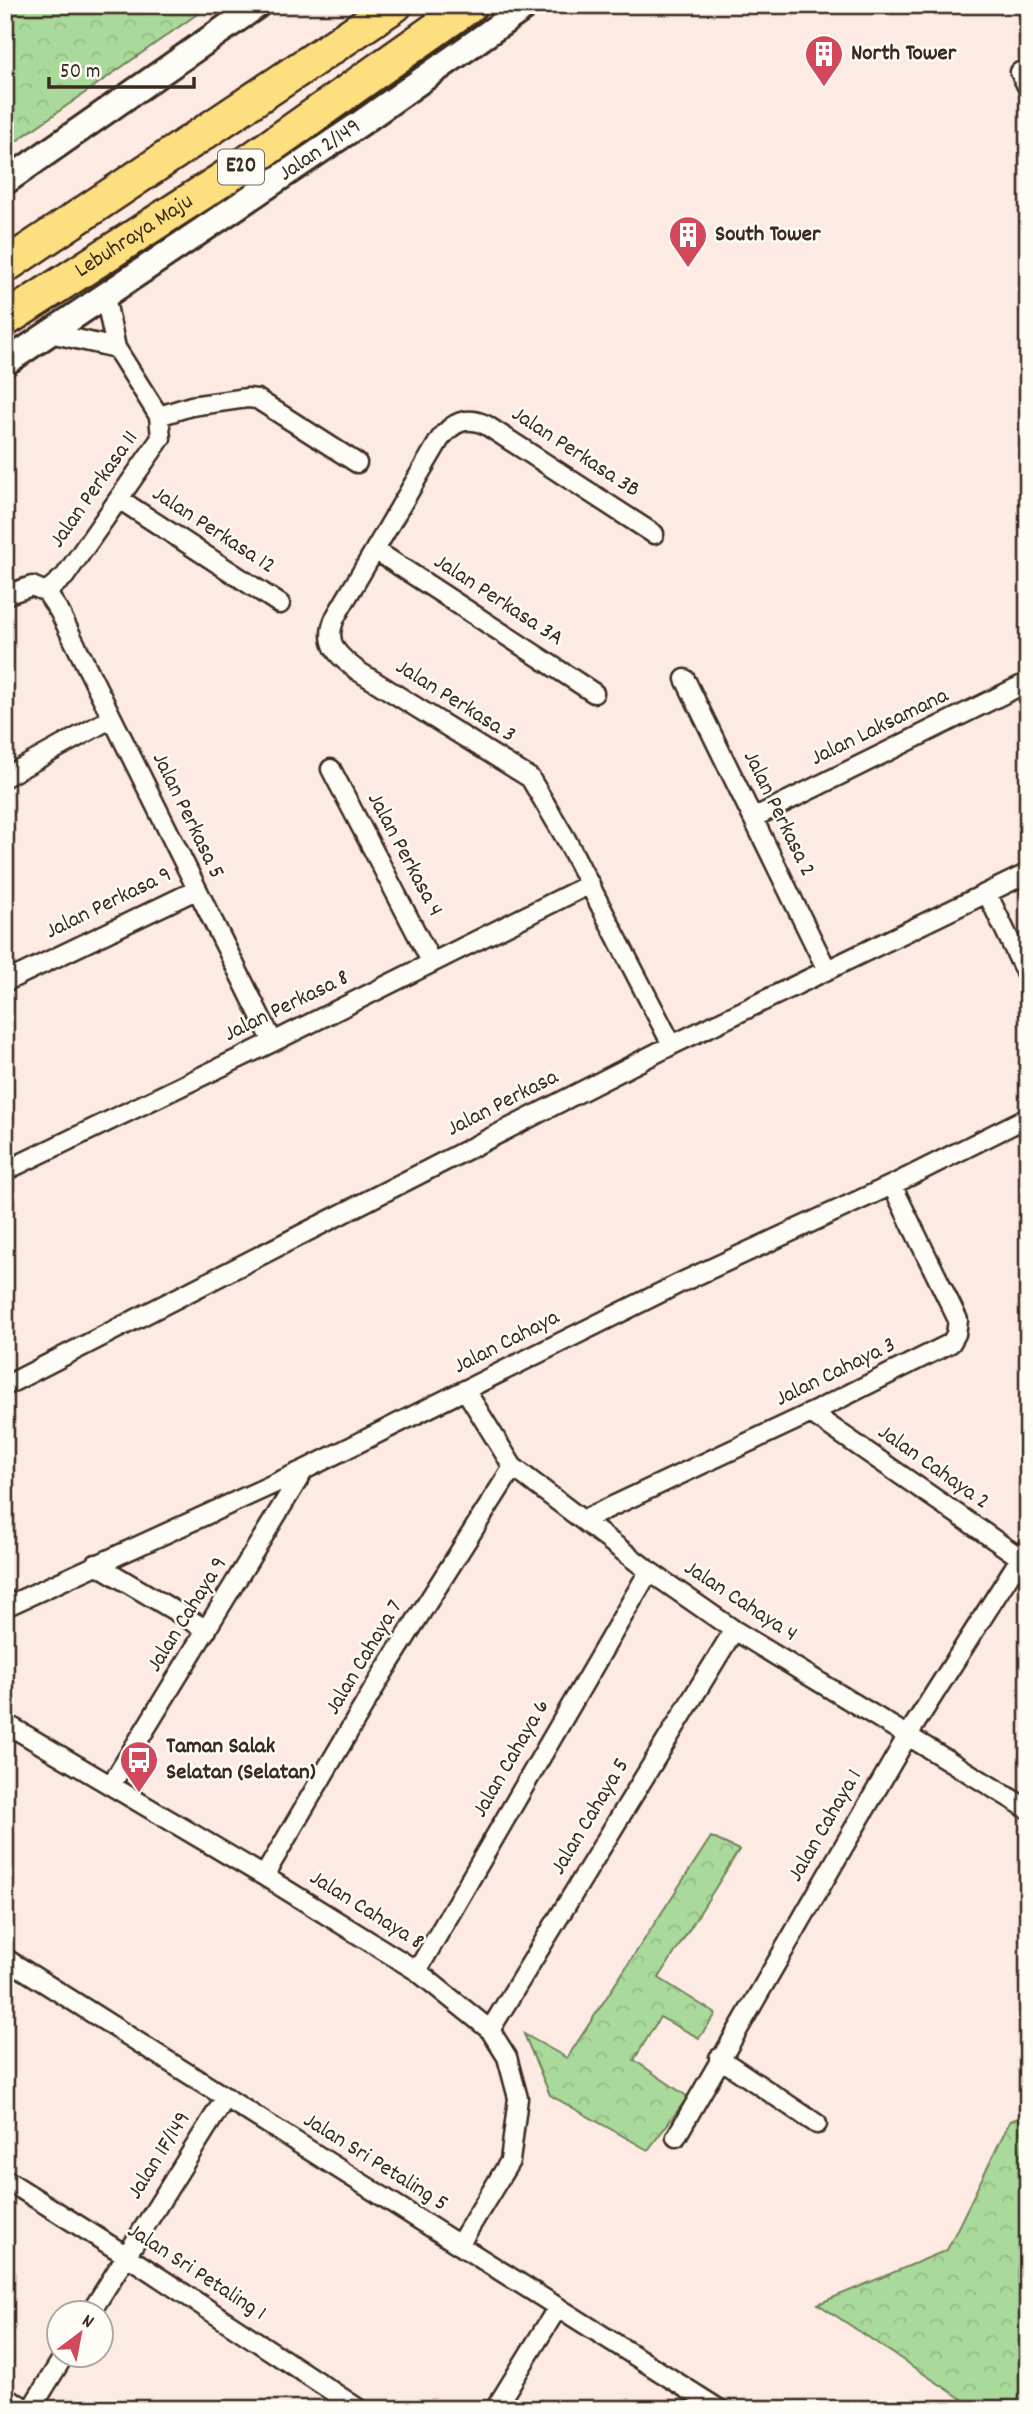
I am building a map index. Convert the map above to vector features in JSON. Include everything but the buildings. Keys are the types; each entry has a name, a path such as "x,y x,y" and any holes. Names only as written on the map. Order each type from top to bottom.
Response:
{"highway":[{"name":"Lebuhraya Maju","path":"5,267 395,5"},
{"name":"Lebuhraya Maju","path":"5,320 234,172 470,5"}],"main road":[{"path":"5,182 258,5"},
{"name":"Jalan 2/149","path":"5,363 361,123 528,5"}],"street":[{"path":"105,296 116,348 159,416"},
{"path":"50,333 116,348"},
{"name":"Jalan Perkasa 11","path":"46,592 65,576 161,438 159,416 191,406 257,399 358,463"},
{"name":"Jalan Perkasa 3B","path":"467,420 472,419 486,425 654,534"},
{"name":"Jalan Perkasa 3","path":"467,420 448,428 440,439 332,626 330,636 335,650 358,671 528,776 566,839 672,1045"},
{"name":"Jalan Perkasa 12","path":"119,499 280,604"},
{"name":"Jalan Perkasa 3A","path":"375,550 594,692"},
{"path":"5,595 32,586 46,592"},
{"name":"Jalan Perkasa 5","path":"46,592 59,611 273,1042"},
{"name":"Jalan Perkasa 2","path":"685,680 827,970"},
{"name":"Jalan Laksamana","path":"753,818 1028,682"},
{"path":"5,778 112,718"},
{"name":"Jalan Perkasa 4","path":"331,769 432,963"},
{"name":"Jalan Perkasa","path":"5,1386 672,1045 1028,873"},
{"name":"Jalan Perkasa 8","path":"5,1171 273,1042 590,884"},
{"name":"Jalan Perkasa 9","path":"5,982 196,890"},
{"path":"987,893 1028,978"},
{"name":"Jalan Cahaya","path":"5,1607 304,1470 682,1282 892,1185 1028,1117"},
{"name":"Jalan Cahaya 3","path":"583,1520 811,1413 951,1343 956,1334 958,1320 892,1185"},
{"name":"Jalan Cahaya 4","path":"466,1391 513,1468 649,1570 734,1630 1028,1809"},
{"name":"Jalan Cahaya 2","path":"811,1413 1025,1555"},
{"name":"Jalan Cahaya 7","path":"264,1876 383,1673 513,1468"},
{"name":"Jalan Cahaya 9","path":"111,1785 304,1470"},
{"name":"Jalan Cahaya 1","path":"676,2137 719,2058 908,1735 1025,1555"},
{"path":"96,1564 207,1630"},
{"name":"Jalan Cahaya 6","path":"417,1971 649,1570"},
{"name":"Jalan Cahaya 5","path":"490,2030 734,1630"},
{"name":"Jalan Cahaya 8","path":"5,1723 264,1876 417,1971 490,2030 507,2057 518,2098 510,2161 459,2245"},
{"name":"Jalan Sri Petaling 5","path":"5,1958 719,2409"},
{"path":"719,2058 817,2124"},
{"name":"Jalan 1F/149","path":"101,2298 226,2097"},
{"name":"Jalan Sri Petaling 1","path":"5,2179 359,2409"},
{"path":"495,2409 558,2307"},
{"path":"5,2396 28,2409 56,2368"}],"green space":[{"path":"5,5 210,5 5,149"},
{"path":"711,1837 739,1850 659,1978 716,2014 699,2038 660,2017 634,2060 688,2097 648,2150 550,2095 524,2034 567,2058"},
{"path":"1028,2114 1028,2409 977,2409 818,2304 947,2250 1010,2121"}],"place":[{"name":"North Tower","path":"824,88"},
{"name":"South Tower","path":"688,269"},
{"name":"Taman Salak Selatan (Selatan)","path":"139,1794"}]}
